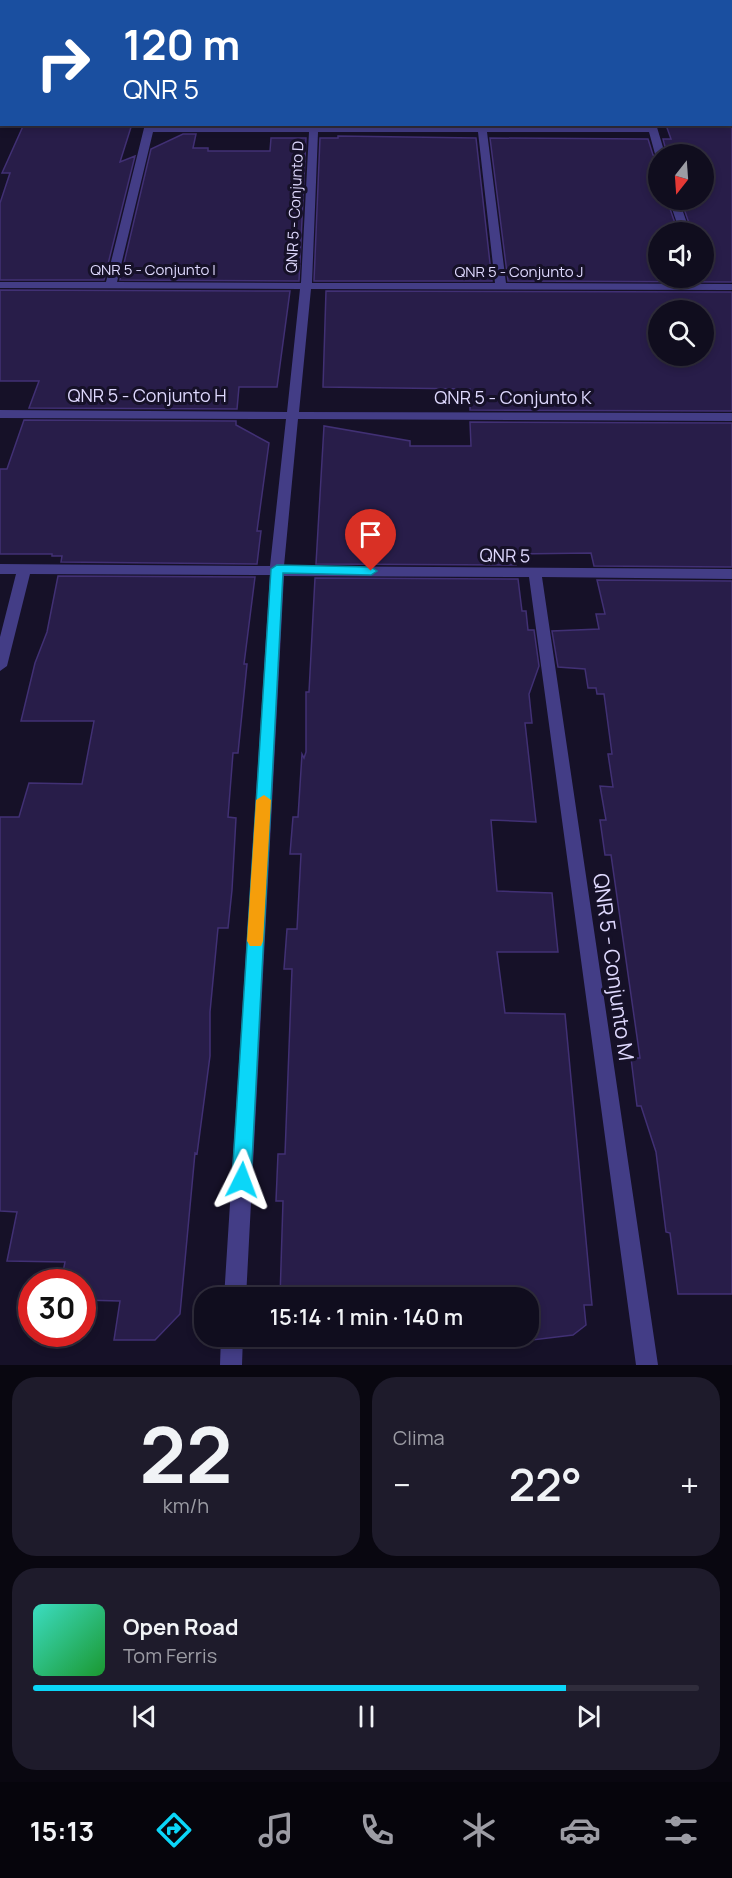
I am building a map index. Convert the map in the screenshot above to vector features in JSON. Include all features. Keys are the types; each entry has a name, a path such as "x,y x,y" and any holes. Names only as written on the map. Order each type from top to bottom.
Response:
{"street":[{"path":"111,285 149,127 314,129 651,127 657,144"},
{"name":"QNR 5 - Conjunto D","path":"306,286 314,129"},
{"path":"482,129 501,287"},
{"name":"QNR 5 - Conjunto J","path":"306,286 501,287 648,283"},
{"name":"QNR 5 - Conjunto J","path":"714,284 732,287"},
{"name":"QNR 5 - Conjunto I","path":"0,285 306,286"},
{"path":"236,1287 277,569 306,286"},
{"name":"QNR 5 - Conjunto H","path":"0,414 294,415"},
{"name":"QNR 5 - Conjunto K","path":"294,415 732,417"},
{"name":"QNR 5","path":"0,569 277,569 535,574 732,574"},
{"path":"0,666 24,569"},
{"name":"QNR 5 - Conjunto M","path":"535,574 647,1365"},
{"path":"231,1365 232,1347"}],"building":[{"path":"23,126 131,126 120,162 135,156 104,280 0,280 0,203 10,173 2,173"},
{"path":"666,126 732,126 732,282 714,282 714,222 689,222 684,210 714,210 714,144 664,144 663,139 671,139"},
{"path":"183,134 196,134 193,148 208,148 208,151 270,151 271,138 306,138 299,281 120,280 151,149"},
{"path":"338,136 476,138 492,281 314,281 320,138 338,138"},
{"path":"490,138 648,139 648,210 670,210 675,222 648,222 648,282 508,281"},
{"path":"0,290 290,291 277,387 239,387 237,409 29,408 39,381 0,381"},
{"path":"326,291 732,292 732,411 470,410 470,389 323,387"},
{"path":"24,420 236,421 236,425 269,443 257,531 261,531 257,564 61,562 62,556 52,556 52,554 0,554 0,469 7,469"},
{"path":"470,422 732,423 732,567 594,566 591,553 515,554 516,565 316,564 324,426 410,441 410,446 471,446"},
{"path":"58,576 255,577 244,664 247,664 238,753 233,753 228,817 236,818 232,890 228,928 218,928 210,1012 210,1056 197,1154 195,1153 180,1314 155,1340 114,1340 120,1301 96,1300 96,1269 64,1269 65,1262 7,1261 17,1212 0,1211 0,817 19,817 29,783 82,784 94,721 21,721 35,663 47,632"},
{"path":"315,578 518,579 522,611 526,611 528,630 534,630 539,666 529,694 532,723 525,723 536,822 491,820 497,891 552,893 558,952 497,952 505,1013 565,1014 592,1305 584,1305 586,1325 573,1335 539,1339 539,1287 280,1287 283,1201 276,1201 278,1154 285,1154 292,969 284,969 287,929 297,929 301,854 290,854 293,817 298,817 302,754 304,758 306,752 306,692 309,692"},
{"path":"597,580 732,581 732,1294 678,1294 670,1233 666,1232 656,1152 641,1106 637,1106 631,1058 640,1058 611,855 605,855 600,820 606,820 600,786 613,787 608,754 612,754 604,694 597,694 596,688 588,688 585,669 558,667 552,631 599,629 596,614 605,614"}],"slow traffic":[{"path":"255,941 264,800"}],"route":[{"path":"242,1180 277,569 371,571"}]}
